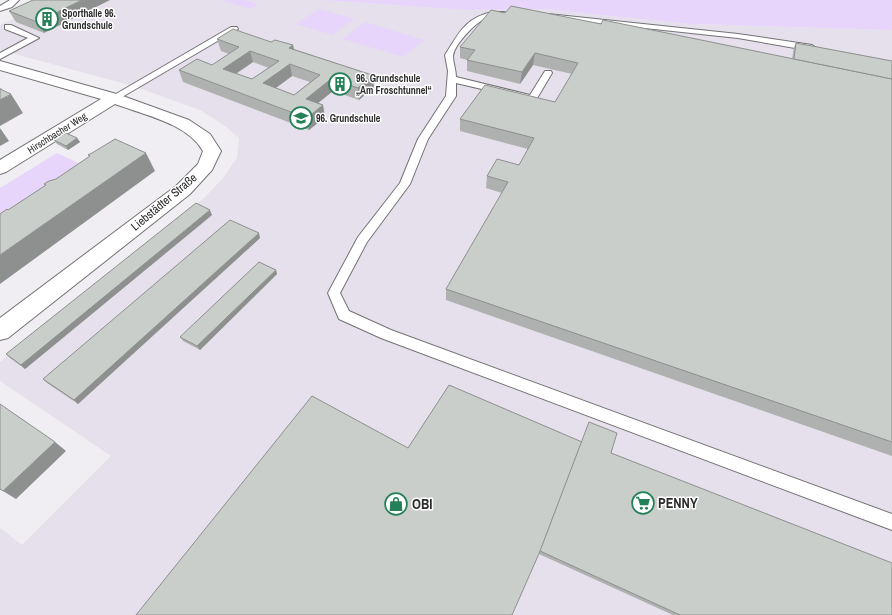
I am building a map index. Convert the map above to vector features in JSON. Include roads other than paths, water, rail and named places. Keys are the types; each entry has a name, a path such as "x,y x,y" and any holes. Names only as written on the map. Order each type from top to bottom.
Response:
{"street":[{"name":"Liebstädter Straße","path":"0,65 114,98 183,124 204,138 212,151 206,166 183,190 0,331"},
{"name":"Hirschbacher Weg","path":"0,168 114,98"}],"lane":[{"path":"0,9 9,5 15,0"},
{"path":"514,14 482,15 467,26 449,54 452,79 451,96 423,139 405,184 362,240 334,293 344,315 386,334 892,522"},
{"path":"536,15 738,36 825,50"},
{"path":"0,56 35,38 8,27"},
{"path":"114,98 234,29"},
{"path":"452,79 533,98 548,73"}],"place":[{"name":"Sporthalle 96. Grundschule","path":"47,19"},
{"name":"96. Grundschule „Am Froschtunnel“","path":"340,84"},
{"name":"96. Grundschule","path":"301,118"},
{"name":"PENNY","path":"643,503"},
{"name":"OBI","path":"396,504"}]}
